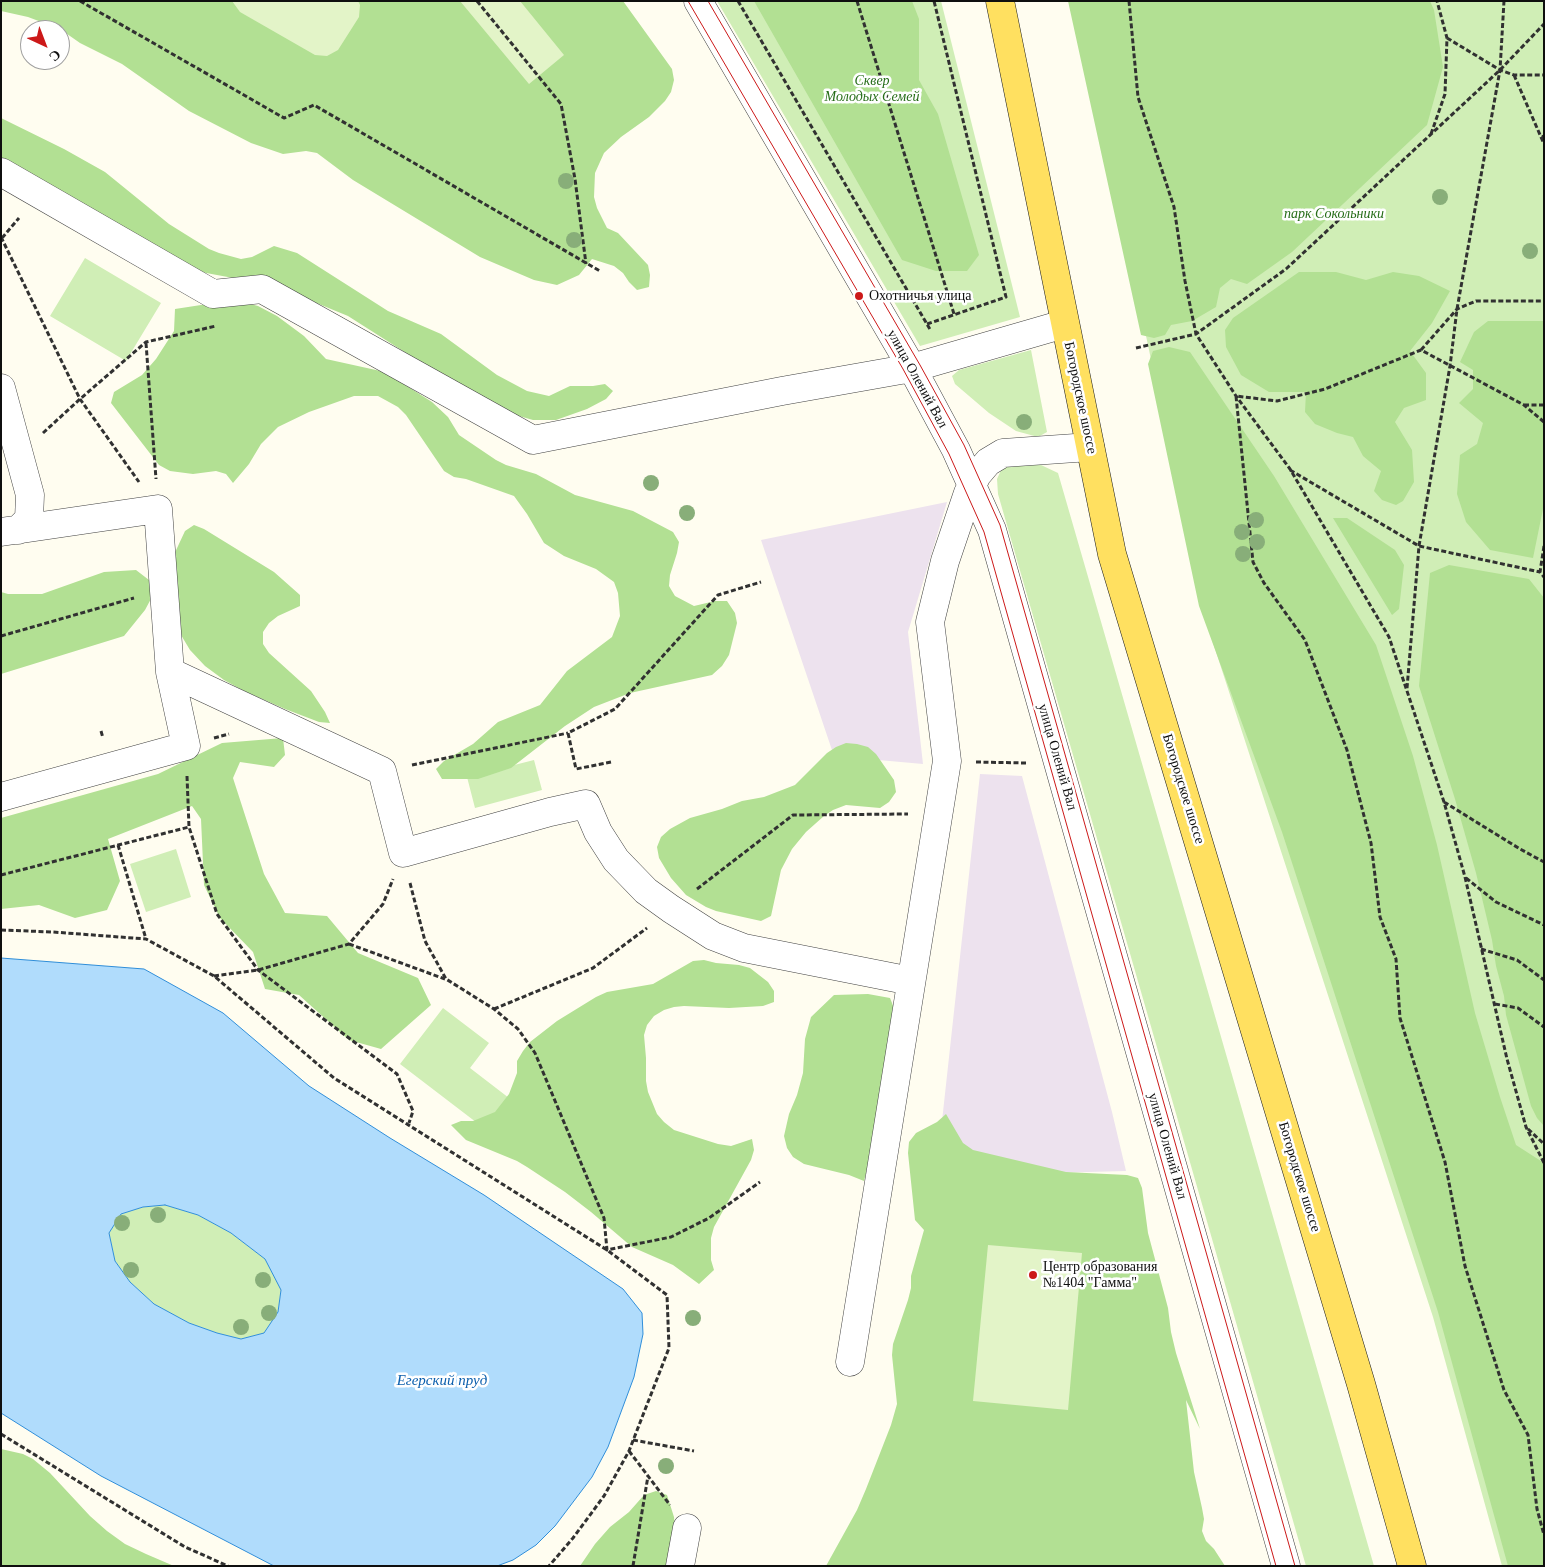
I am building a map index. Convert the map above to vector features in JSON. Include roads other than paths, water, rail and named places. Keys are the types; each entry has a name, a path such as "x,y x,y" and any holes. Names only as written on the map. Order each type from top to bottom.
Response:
{"main road":[{"name":"Богородское шоссе","path":"1000,1 1112,554 1361,1384 1412,1566"}],"street":[{"name":"улица Олений Вал","path":"698,1 912,368 956,450 992,530 1286,1566"},
{"path":"1,172 213,294 262,288 533,440 782,391 912,368 1064,324"},
{"path":"1,388 30,495 29,519 10,531"},
{"path":"850,1362 947,761 930,622 945,561 972,484 988,462 1003,453 1090,446"},
{"path":"1,797 186,746 170,672 158,509 10,531"},
{"path":"170,672 382,771 403,853 550,812 586,804 598,832 616,860 646,892 713,936 744,948 911,981"},
{"path":"680,1566 687,1528"}],"water":[{"name":"Егерский пруд","path":"1,958 144,969 223,1013 309,1086 484,1195 623,1289 642,1313 643,1334 634,1377 608,1447 592,1477 555,1526 536,1545 513,1560 497,1566 274,1566 101,1476 1,1413","holes":["165,1205 198,1215 231,1233 265,1259 281,1290 278,1312 264,1333 241,1339 189,1323 154,1304 130,1282 115,1261 109,1233 121,1214 143,1207"]}],"tram line":[{"path":"688,1 903,369 949,454 984,532 1276,1566"},
{"path":"708,1 920,365 964,445 1000,525 1295,1566"}],"place":[{"name":"Охотничья улица","path":"859,296"},
{"name":"Центр образования №1404 \"Гамма\"","path":"1033,1275"}],"park label":[{"name":"Сквер Молодых Семей","path":"872,89"},
{"name":"парк Сокольники","path":"1334,214"}]}
